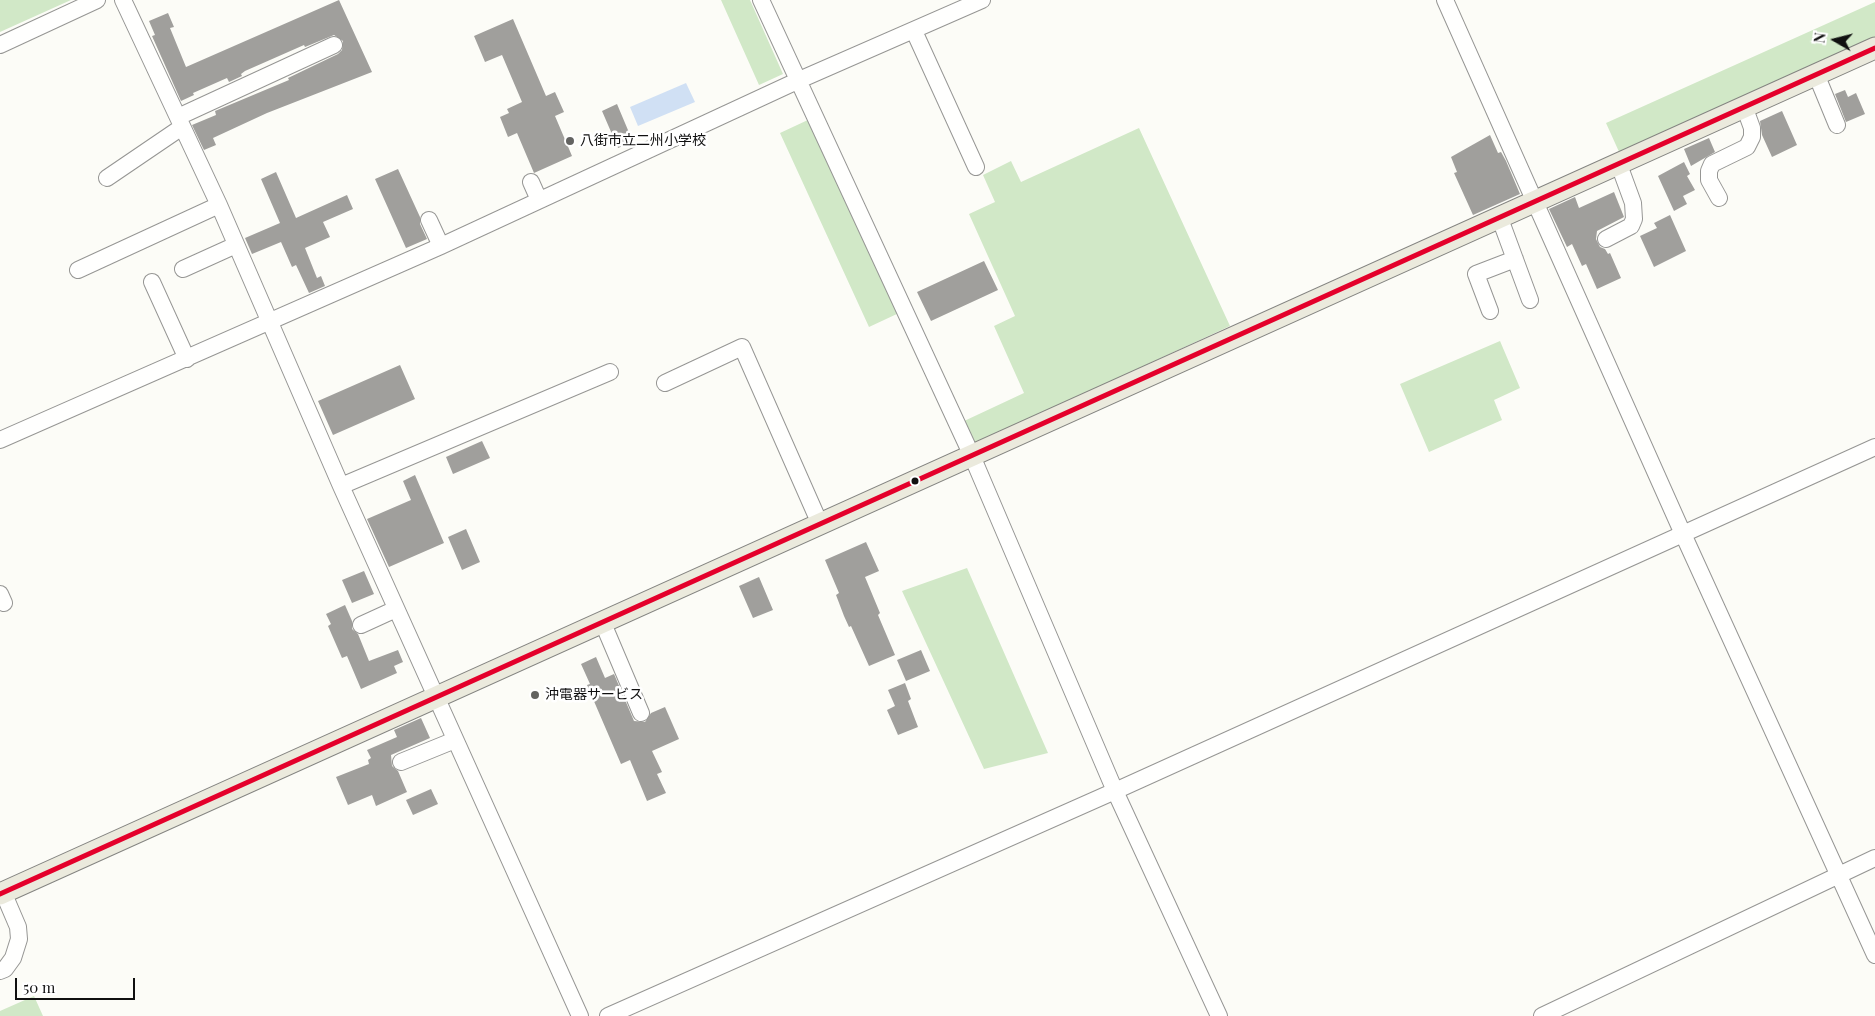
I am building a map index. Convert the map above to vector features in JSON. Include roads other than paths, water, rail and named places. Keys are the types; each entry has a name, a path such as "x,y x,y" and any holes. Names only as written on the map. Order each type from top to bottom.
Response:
{"main road":[{"path":"2,893 602,621 972,456 1498,216 1875,48"}],"street":[{"path":"0,45 97,0"},
{"path":"122,0 219,205 341,486 580,1016"},
{"path":"761,0 972,456 1115,791 1219,1016"},
{"path":"0,440 187,359 269,320 441,246 797,81 982,0"},
{"path":"1445,0 1875,955"},
{"path":"914,31 976,167"},
{"path":"107,178 180,122 334,45"},
{"path":"1816,74 1837,125"},
{"path":"1718,198 1709,180 1709,171 1712,164 1747,147 1752,137 1752,128 1744,106"},
{"path":"1606,239 1631,226 1634,219 1633,204 1618,162"},
{"path":"531,182 539,200"},
{"path":"78,270 219,205"},
{"path":"1498,216 1530,300"},
{"path":"429,220 441,246"},
{"path":"183,268 236,245"},
{"path":"1490,311 1476,274 1515,259"},
{"path":"152,282 187,359"},
{"path":"665,383 742,347 820,524"},
{"path":"341,486 610,372"},
{"path":"608,1016 1115,791 1875,447"},
{"path":"361,625 396,609"},
{"path":"602,621 641,713"},
{"path":"401,762 455,740"},
{"path":"1542,1016 1875,858"},
{"path":"0,971 5,969 13,958 19,939 18,927 2,893"}],"water":[{"path":"686,83 695,102 638,126 630,107"}],"place":[{"name":"八街市立二州小学校","path":"570,141"},
{"name":"沖電器サービス","path":"535,695"}]}
